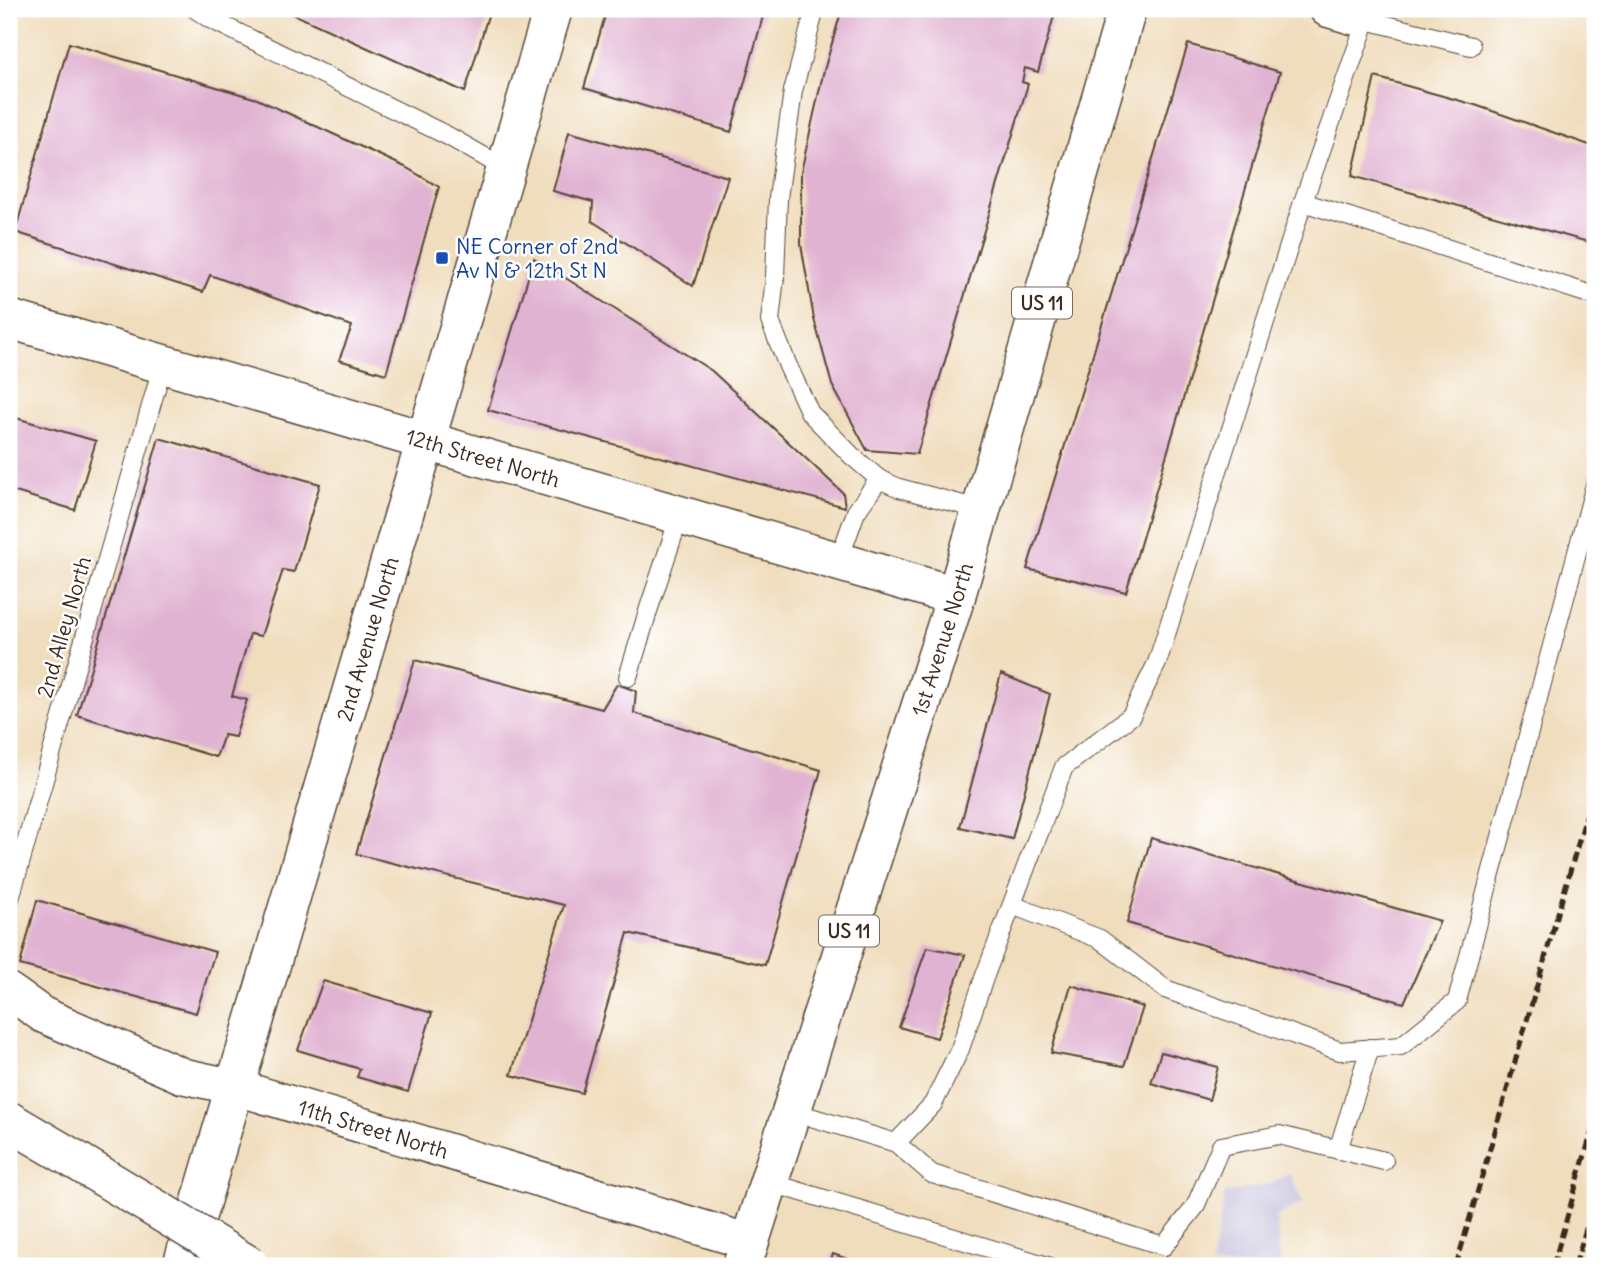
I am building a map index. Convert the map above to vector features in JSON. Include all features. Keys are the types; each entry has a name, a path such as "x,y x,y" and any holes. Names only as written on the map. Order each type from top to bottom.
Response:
{"main road":[{"name":"2nd Avenue North","path":"182,1266 553,9"},
{"name":"1st Avenue North","path":"745,1254 956,596 1127,9"},
{"name":"12th Street North","path":"9,319 956,596"},
{"path":"9,1121 250,1266"}],"street":[{"name":"11th Street North","path":"9,991 43,1015 183,1076 235,1087 745,1254"}],"lane":[{"path":"195,9 448,136 506,169"},
{"path":"815,9 793,91 779,184 770,321 810,413 852,456 878,479 899,488 982,510"},
{"path":"1341,13 1471,46"},
{"path":"895,1143 933,1104 960,1049 1064,767 1130,716 1157,663 1303,202 1363,30 1341,13"},
{"path":"1303,202 1595,296"},
{"name":"2nd Alley North","path":"9,902 163,364"},
{"path":"838,562 856,512 878,479"},
{"path":"1012,905 1100,939 1165,989 1340,1051 1401,1046 1457,1001 1595,485"},
{"path":"628,677 680,515"},
{"path":"1338,1150 1370,1048"},
{"path":"792,1111 895,1143 932,1174 1164,1246 1195,1207 1221,1146 1279,1135 1384,1161"},
{"path":"768,1182 1027,1264 1048,1266"}],"shaded area":[{"path":"1290,1173 1303,1203 1276,1216 1281,1266 1211,1266 1225,1193 1271,1184"}],"building":[{"path":"282,9 490,9 465,92"},
{"path":"607,9 765,9 731,132 584,88"},
{"path":"842,9 1056,9 1038,72 1025,68 1022,82 1028,84 917,454 867,450 832,385 814,319 801,244 801,172 823,74"},
{"path":"69,43 257,99 405,167 439,187 386,374 339,360 352,326 210,275 203,292 15,232"},
{"path":"1188,44 1280,72 1126,592 1027,569"},
{"path":"1375,77 1475,105 1595,147 1595,244 1352,176"},
{"path":"569,132 728,177 693,286 592,221 593,202 553,191"},
{"path":"534,258 712,371 843,493 845,507 488,410"},
{"path":"9,416 96,441 75,510 9,490"},
{"path":"159,438 320,484 294,572 283,570 261,636 250,634 232,696 247,700 235,737 224,735 216,757 77,715"},
{"path":"415,660 602,709 617,684 636,691 634,713 821,770 765,965 628,933 582,1093 511,1075 564,905 356,854"},
{"path":"1001,674 1050,694 1012,839 960,827"},
{"path":"1151,838 1440,921 1404,1003 1127,923"},
{"path":"37,900 215,952 196,1013 20,965"},
{"path":"927,947 965,955 937,1038 899,1027"},
{"path":"323,981 432,1013 408,1092 357,1077 360,1069 298,1050"},
{"path":"1071,985 1143,1007 1124,1066 1051,1053"},
{"path":"1161,1052 1218,1067 1209,1100 1151,1083"},
{"path":"833,1254 868,1266 829,1266"}],"railway":[{"path":"1456,1266 1595,785"},
{"path":"1553,1266 1595,1120"},
{"path":"1575,1266 1595,1198"}],"place":[{"name":"NE Corner of 2nd Av N & 12th St N","path":"442,258"}]}
